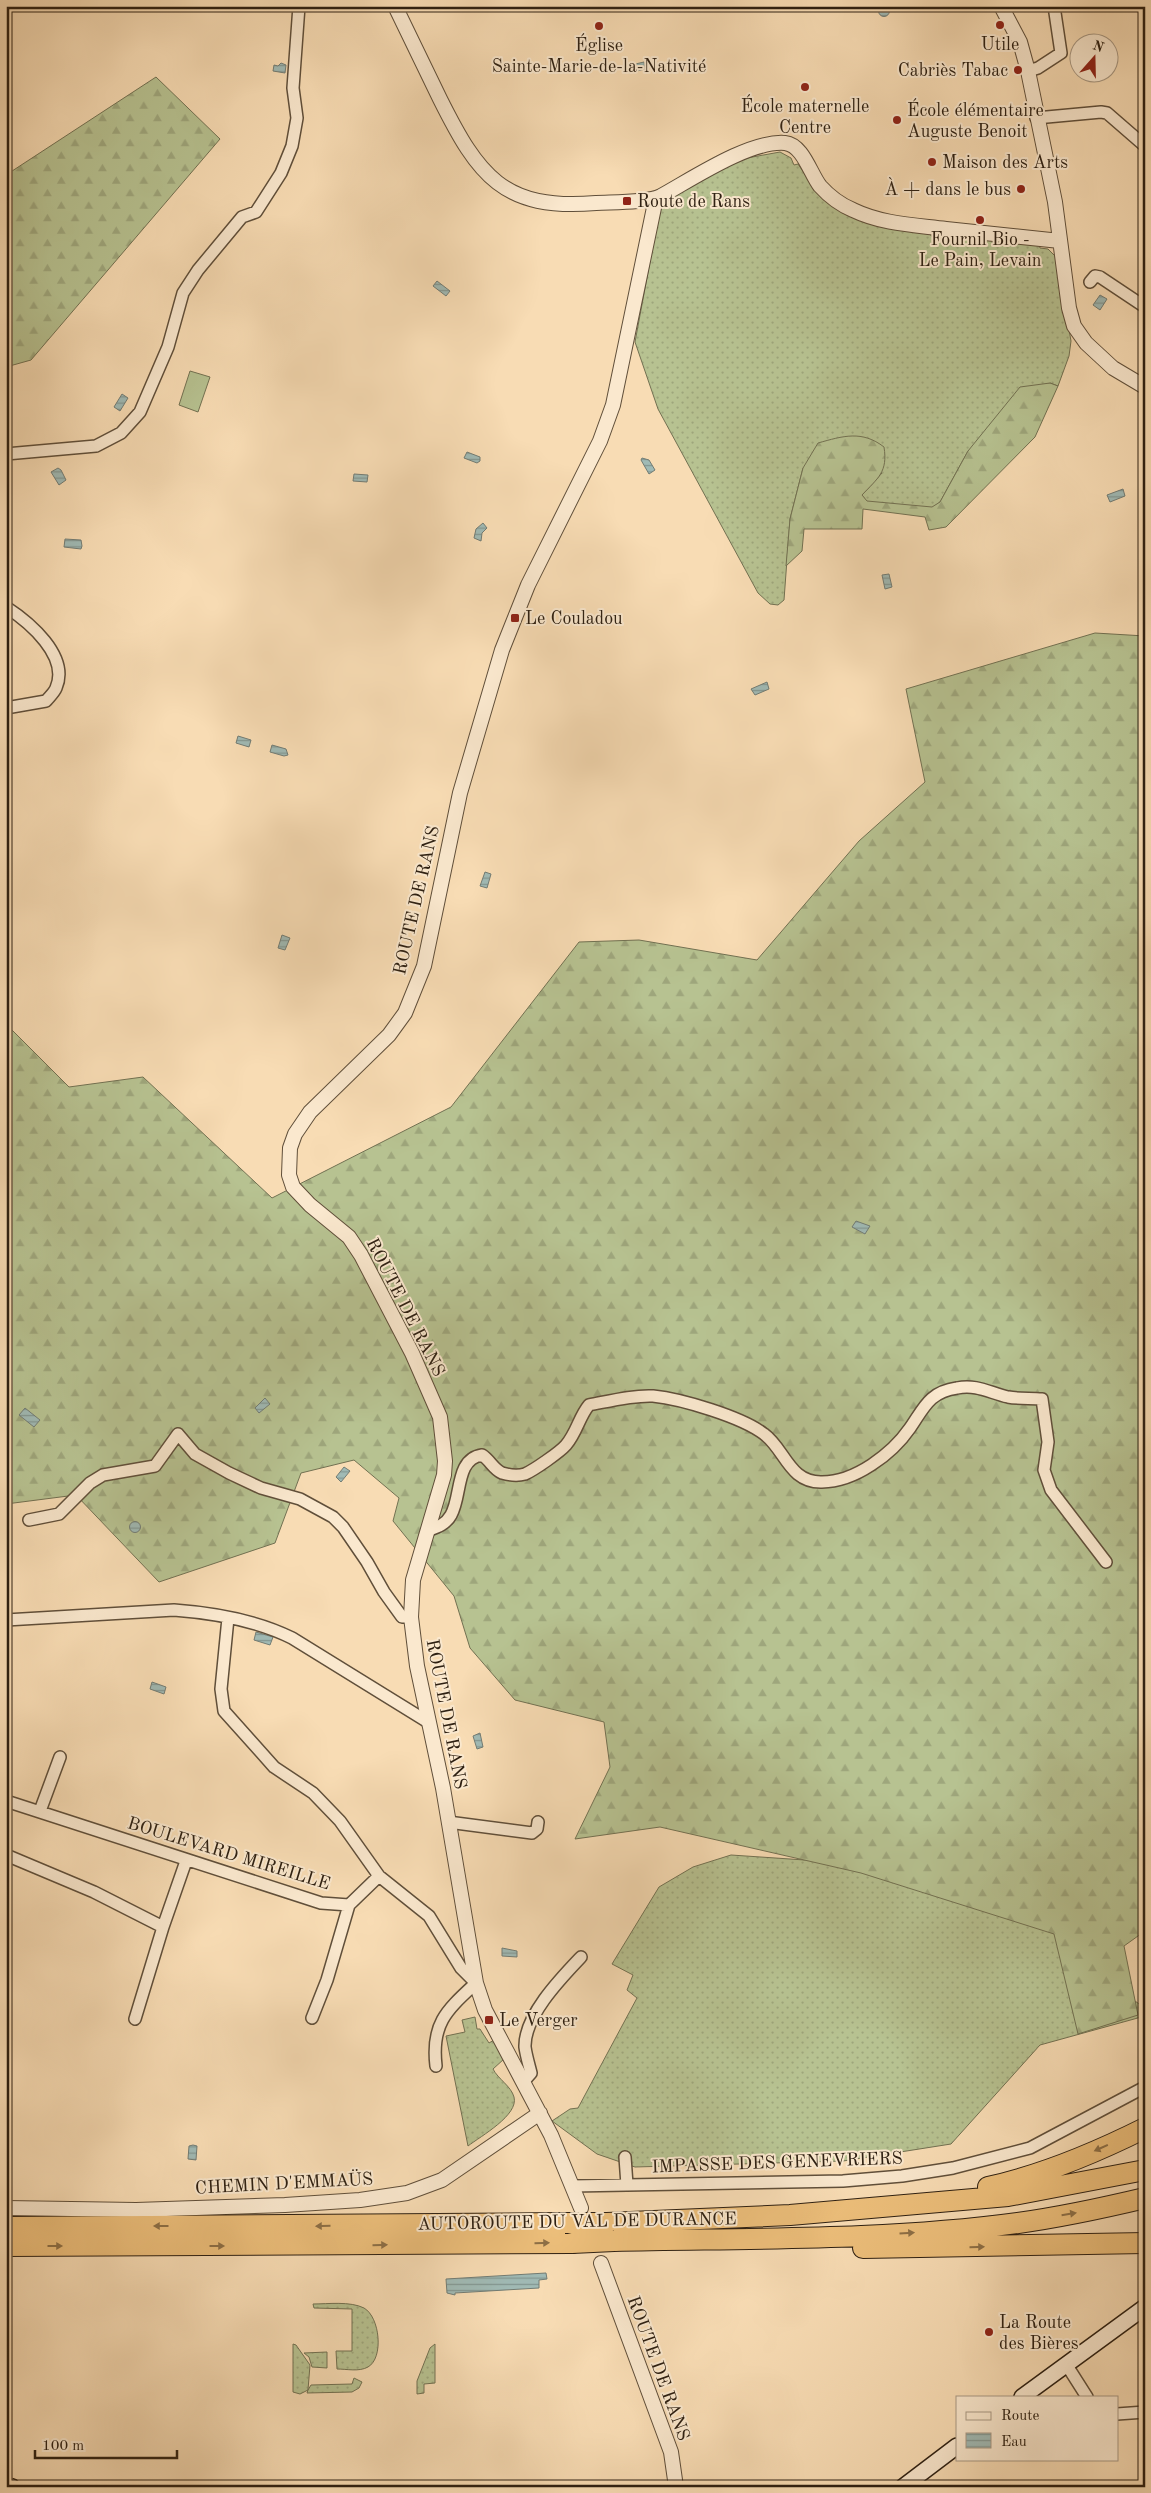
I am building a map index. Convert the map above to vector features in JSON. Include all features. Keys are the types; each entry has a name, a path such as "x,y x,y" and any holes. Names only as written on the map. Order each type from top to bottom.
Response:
{"highway":[{"path":"790,2215 969,2191 1014,2181 1070,2162 1145,2128"},
{"name":"AUTOROUTE DU VAL DE DURANCE","path":"6,2246 572,2243 610,2232 1008,2196 1145,2170"},
{"name":"AUTOROUTE DU VAL DE DURANCE","path":"6,2227 565,2223 610,2232 861,2236 952,2230 1036,2220 1145,2198"},
{"path":"610,2232 810,2249 1145,2243"}],"main road":[{"path":"1023,2396 1145,2307"},
{"path":"903,2487 956,2447"},
{"path":"6,2486 12,2487"}],"street":[{"path":"6,454 96,446 121,433 140,412 168,347 183,293 198,270 242,217 256,212 281,173 292,146 297,118 293,88 299,6"},
{"path":"394,6 460,139 474,160 487,175 501,186 529,199 546,203 586,204 656,198 752,148 783,143 797,148 815,178 831,197 851,210 869,217 891,223 1060,241"},
{"path":"1001,6 1020,42 1028,71 1036,118 1047,164 1069,308 1074,326 1086,343 1113,368 1145,387"},
{"path":"1028,71 1038,68 1061,52 1054,6"},
{"path":"1036,118 1107,113 1145,146"},
{"name":"ROUTE DE RANS","path":"581,2208 540,2113 491,2024 476,1983 448,1822 417,1666 411,1616 413,1580 429,1530 445,1461 440,1417 412,1353 349,1237 310,1205 293,1187 289,1175 290,1148 296,1134 310,1112 389,1035 405,1013 424,966 460,793 502,650 528,585 600,441 613,405 656,198"},
{"path":"1090,282 1095,276 1100,277 1145,307"},
{"path":"6,607 24,620 48,645 58,671 56,688 46,701 6,708"},
{"path":"429,1530 444,1524 451,1515 468,1462 475,1456 482,1455 496,1469 502,1472 511,1475 525,1474 566,1445 574,1432 581,1414 590,1405 652,1396 679,1401 730,1416 762,1432 775,1443 782,1459 793,1472 821,1483 847,1477 866,1468 888,1451 910,1429 922,1407 938,1394 956,1388 973,1387 989,1389 1009,1397 1042,1400 1048,1442 1044,1470 1051,1490 1106,1562"},
{"path":"29,1520 59,1514 90,1483 103,1475 155,1466 178,1434 196,1454 229,1473 261,1488 300,1499 333,1517 343,1526 384,1592 402,1617 411,1616"},
{"path":"6,1620 174,1610 200,1612 272,1628 292,1638 428,1722"},
{"path":"228,1618 221,1690 224,1711 274,1767 313,1793 340,1821 379,1876 429,1916 461,1968 476,1983 457,2000 441,2022 434,2040 436,2066"},
{"path":"40,1811 60,1757"},
{"name":"BOULEVARD MIREILLE","path":"6,1801 186,1861 321,1903 349,1904 379,1876"},
{"path":"448,1822 532,1833 538,1829 538,1822"},
{"path":"6,1855 94,1892 164,1927"},
{"path":"135,2019 186,1861"},
{"path":"312,2018 327,1980 349,1904"},
{"path":"523,2082 531,2073 525,2047 529,2024 560,1979 581,1957"},
{"name":"IMPASSE DES GENEVRIERS","path":"572,2186 843,2181 902,2176 953,2168 1030,2148 1145,2087"},
{"name":"CHEMIN D'EMMAÜS","path":"6,2208 136,2210 285,2205 360,2200 407,2193 442,2180 540,2113"},
{"path":"625,2157 627,2185"},
{"name":"ROUTE DE RANS","path":"601,2264 671,2452 676,2487"},
{"path":"1066,2364 1086,2396"},
{"path":"1118,2414 1145,2412"}],"green space":[{"path":"156,77 220,139 31,360 6,367 6,175"},
{"path":"780,152 791,158 794,165 798,164 814,188 830,202 931,231 931,236 972,240 972,237 1039,245 1040,248 1048,249 1056,257 1071,341 1069,356 1058,386 1050,383 968,451 940,502 932,508 867,502 862,495 882,473 803,468 790,519 784,600 778,605 770,604 758,593 658,409 635,342 659,213 666,200 746,156 747,158"},
{"path":"190,371 210,377 198,412 179,405"},
{"path":"1050,383 1058,386 1035,437 946,527 929,530 925,517 863,509 862,529 804,529 802,551 786,566 790,519 803,468 818,443 852,436 868,438 876,442 884,447 884,463 880,474 862,495 867,501 932,507 940,502 968,451 1020,387"},
{"path":"1095,633 1145,636 1145,1931 1124,1946 1138,2015 1078,2034 1054,1934 861,1873 660,1827 575,1839 610,1767 604,1722 515,1700 470,1648 454,1596 393,1521 399,1498 354,1460 301,1473 275,1543 159,1582 76,1495 6,1504 6,1024 69,1087 143,1077 272,1198 451,1107 579,942 639,940 757,960 859,841 925,782 906,689"},
{"path":"731,1855 1026,1875 1115,1926 1122,1992 1145,2008 1145,2016 1040,2045 951,2144 843,2161 635,2167 597,2154 552,2121 570,2109 578,2108 637,1998 627,1990 633,1975 612,1964 659,1887 693,1867"},
{"path":"475,2017 477,2029 480,2029 489,2043 494,2040 504,2059 493,2069 512,2093 514,2104 505,2118 468,2146 446,2036 465,2032 462,2020"},
{"path":"313,2304 352,2304 364,2308 369,2313 377,2328 378,2347 373,2362 368,2367 353,2370 337,2369 336,2351 352,2351 352,2309 314,2308"},
{"path":"293,2344 296,2345 310,2365 308,2390 300,2394 293,2392"},
{"path":"435,2344 435,2383 424,2384 424,2393 417,2394 417,2381 430,2348"},
{"path":"327,2352 327,2368 312,2367 309,2357 304,2353"},
{"path":"354,2378 362,2382 359,2388 352,2392 307,2393 311,2385 352,2384"}],"water":[{"path":"884,5 890,11 884,17 878,11"},
{"path":"644,62 645,69 629,73 627,66"},
{"path":"281,63 286,65 285,73 273,71 274,65 278,66"},
{"path":"437,281 450,291 446,296 433,286"},
{"path":"1100,295 1107,299 1100,310 1093,305"},
{"path":"122,394 128,398 120,411 114,407"},
{"path":"467,452 480,457 480,461 477,463 464,458"},
{"path":"642,458 649,460 655,470 649,474 641,460"},
{"path":"58,468 66,480 59,485 51,472"},
{"path":"354,474 368,475 367,482 353,481"},
{"path":"1123,489 1125,496 1110,502 1107,495"},
{"path":"483,523 487,528 482,533 481,541 474,538 476,529"},
{"path":"65,539 81,540 81,549 64,547"},
{"path":"889,574 892,587 885,589 882,575"},
{"path":"767,682 769,689 755,695 751,689"},
{"path":"238,736 251,740 249,747 236,743"},
{"path":"272,745 286,749 288,755 284,756 270,752"},
{"path":"485,872 491,874 487,888 480,886"},
{"path":"282,935 290,938 285,950 278,948"},
{"path":"856,1221 870,1226 865,1234 852,1227"},
{"path":"265,1398 270,1404 259,1413 255,1408"},
{"path":"25,1408 40,1420 34,1427 19,1415"},
{"path":"344,1467 350,1471 341,1482 336,1477"},
{"path":"135,1521 141,1527 135,1533 129,1527"},
{"path":"256,1632 273,1637 270,1645 254,1640"},
{"path":"152,1682 166,1687 164,1694 150,1689"},
{"path":"480,1733 483,1747 477,1749 473,1736"},
{"path":"502,1948 517,1951 517,1957 502,1956"},
{"path":"189,2146 197,2146 196,2160 188,2159"},
{"path":"546,2273 547,2279 539,2280 539,2288 455,2293 455,2295 447,2293 446,2279"}],"place":[{"name":"Utile","path":"1000,25"},
{"name":"Église Sainte-Marie-de-la-Nativité","path":"599,26"},
{"name":"Cabriès Tabac","path":"1018,70"},
{"name":"École maternelle Centre","path":"805,87"},
{"name":"École élémentaire Auguste Benoit","path":"897,120"},
{"name":"Maison des Arts","path":"932,162"},
{"name":"À + dans le bus","path":"1021,189"},
{"name":"Route de Rans","path":"627,201"},
{"name":"Fournil Bio - Le Pain, Levain","path":"980,220"},
{"name":"Le Couladou","path":"515,618"},
{"name":"Le Verger","path":"489,2020"},
{"name":"La Route des Bières","path":"989,2332"}]}
